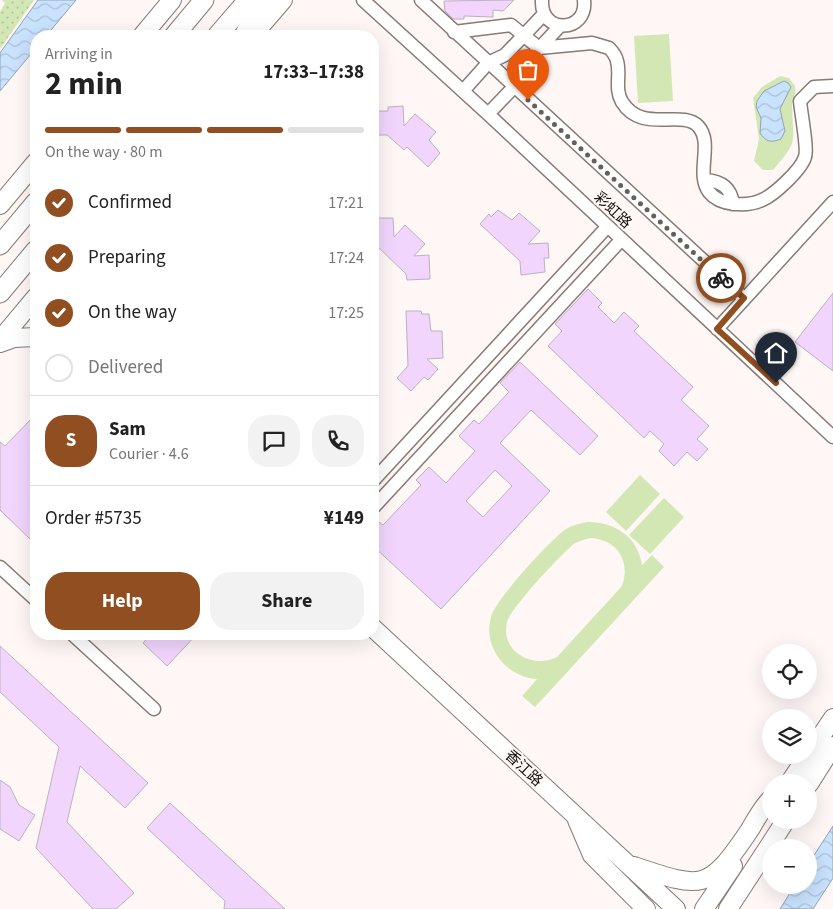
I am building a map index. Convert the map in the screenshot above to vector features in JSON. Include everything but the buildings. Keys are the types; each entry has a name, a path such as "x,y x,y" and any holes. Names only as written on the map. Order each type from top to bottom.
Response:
{"main road":[{"path":"147,30 172,0"},
{"path":"179,30 204,0"},
{"path":"222,30 248,0"},
{"path":"250,30 278,2"},
{"path":"257,30 278,2"},
{"path":"0,204 30,169"},
{"path":"0,245 30,209"},
{"path":"0,293 30,257"},
{"path":"0,342 30,304"},
{"path":"0,342 14,338 30,337"},
{"name":"香江路","path":"379,633 676,909"},
{"path":"817,743 833,718"},
{"path":"815,774 833,746"},
{"path":"628,864 677,881 688,882 709,877 726,865 762,812"},
{"path":"575,815 592,856 646,909"},
{"path":"704,909 762,823"},
{"path":"728,909 780,829"},
{"path":"742,909 745,885"}],"street":[{"path":"421,0 744,298"},
{"path":"542,0 544,14 554,24 560,26 574,23 579,19 583,13 584,0"},
{"name":"彩虹路","path":"368,2 833,437"},
{"path":"463,91 488,63 505,55 544,14"},
{"path":"454,32 511,25 539,48 592,43 609,48 617,61 617,90 623,103 634,113 648,120 687,121 697,125 704,135 705,180 709,192 721,201 733,204 762,201 772,195 797,170 805,156 800,101 814,87 833,86"},
{"path":"488,114 514,87 519,70 560,26"},
{"path":"717,329 833,202"},
{"path":"379,474 607,227"},
{"path":"379,502 621,240"},
{"path":"0,567 30,594"},
{"path":"79,640 154,709"}],"green space":[{"path":"2,0 34,0 0,49 0,12 5,3"},
{"path":"669,34 673,101 638,103 634,36"},
{"path":"780,76 789,78 795,86 792,106 793,141 787,153 773,170 763,170 754,161 759,139 753,98 762,87"},
{"path":"640,475 660,494 626,531 606,512"},
{"path":"664,498 684,517 650,554 629,535"},
{"path":"588,522 607,525 624,533 636,546 642,565 652,555 664,567 535,707 522,696 537,679 515,672 498,657 490,638 489,627 491,617 502,597 524,570 559,535 574,525","holes":["590,538 608,542 620,553 625,568 622,586 557,657 538,661 520,655 508,642 506,633 510,615 538,581 575,543"]}],"water":[{"path":"38,0 76,0 51,30 30,30 30,55 0,91 0,53"},
{"path":"784,81 791,87 780,109 785,131 781,139 769,141 760,133 761,118 756,107 757,101 764,91"},
{"path":"833,826 833,878 813,909 780,909 789,894 817,894 817,851"}],"way so far":[{"path":"528,100 721,278"}],"route":[{"path":"721,278 744,298 717,329 776,383"}]}
